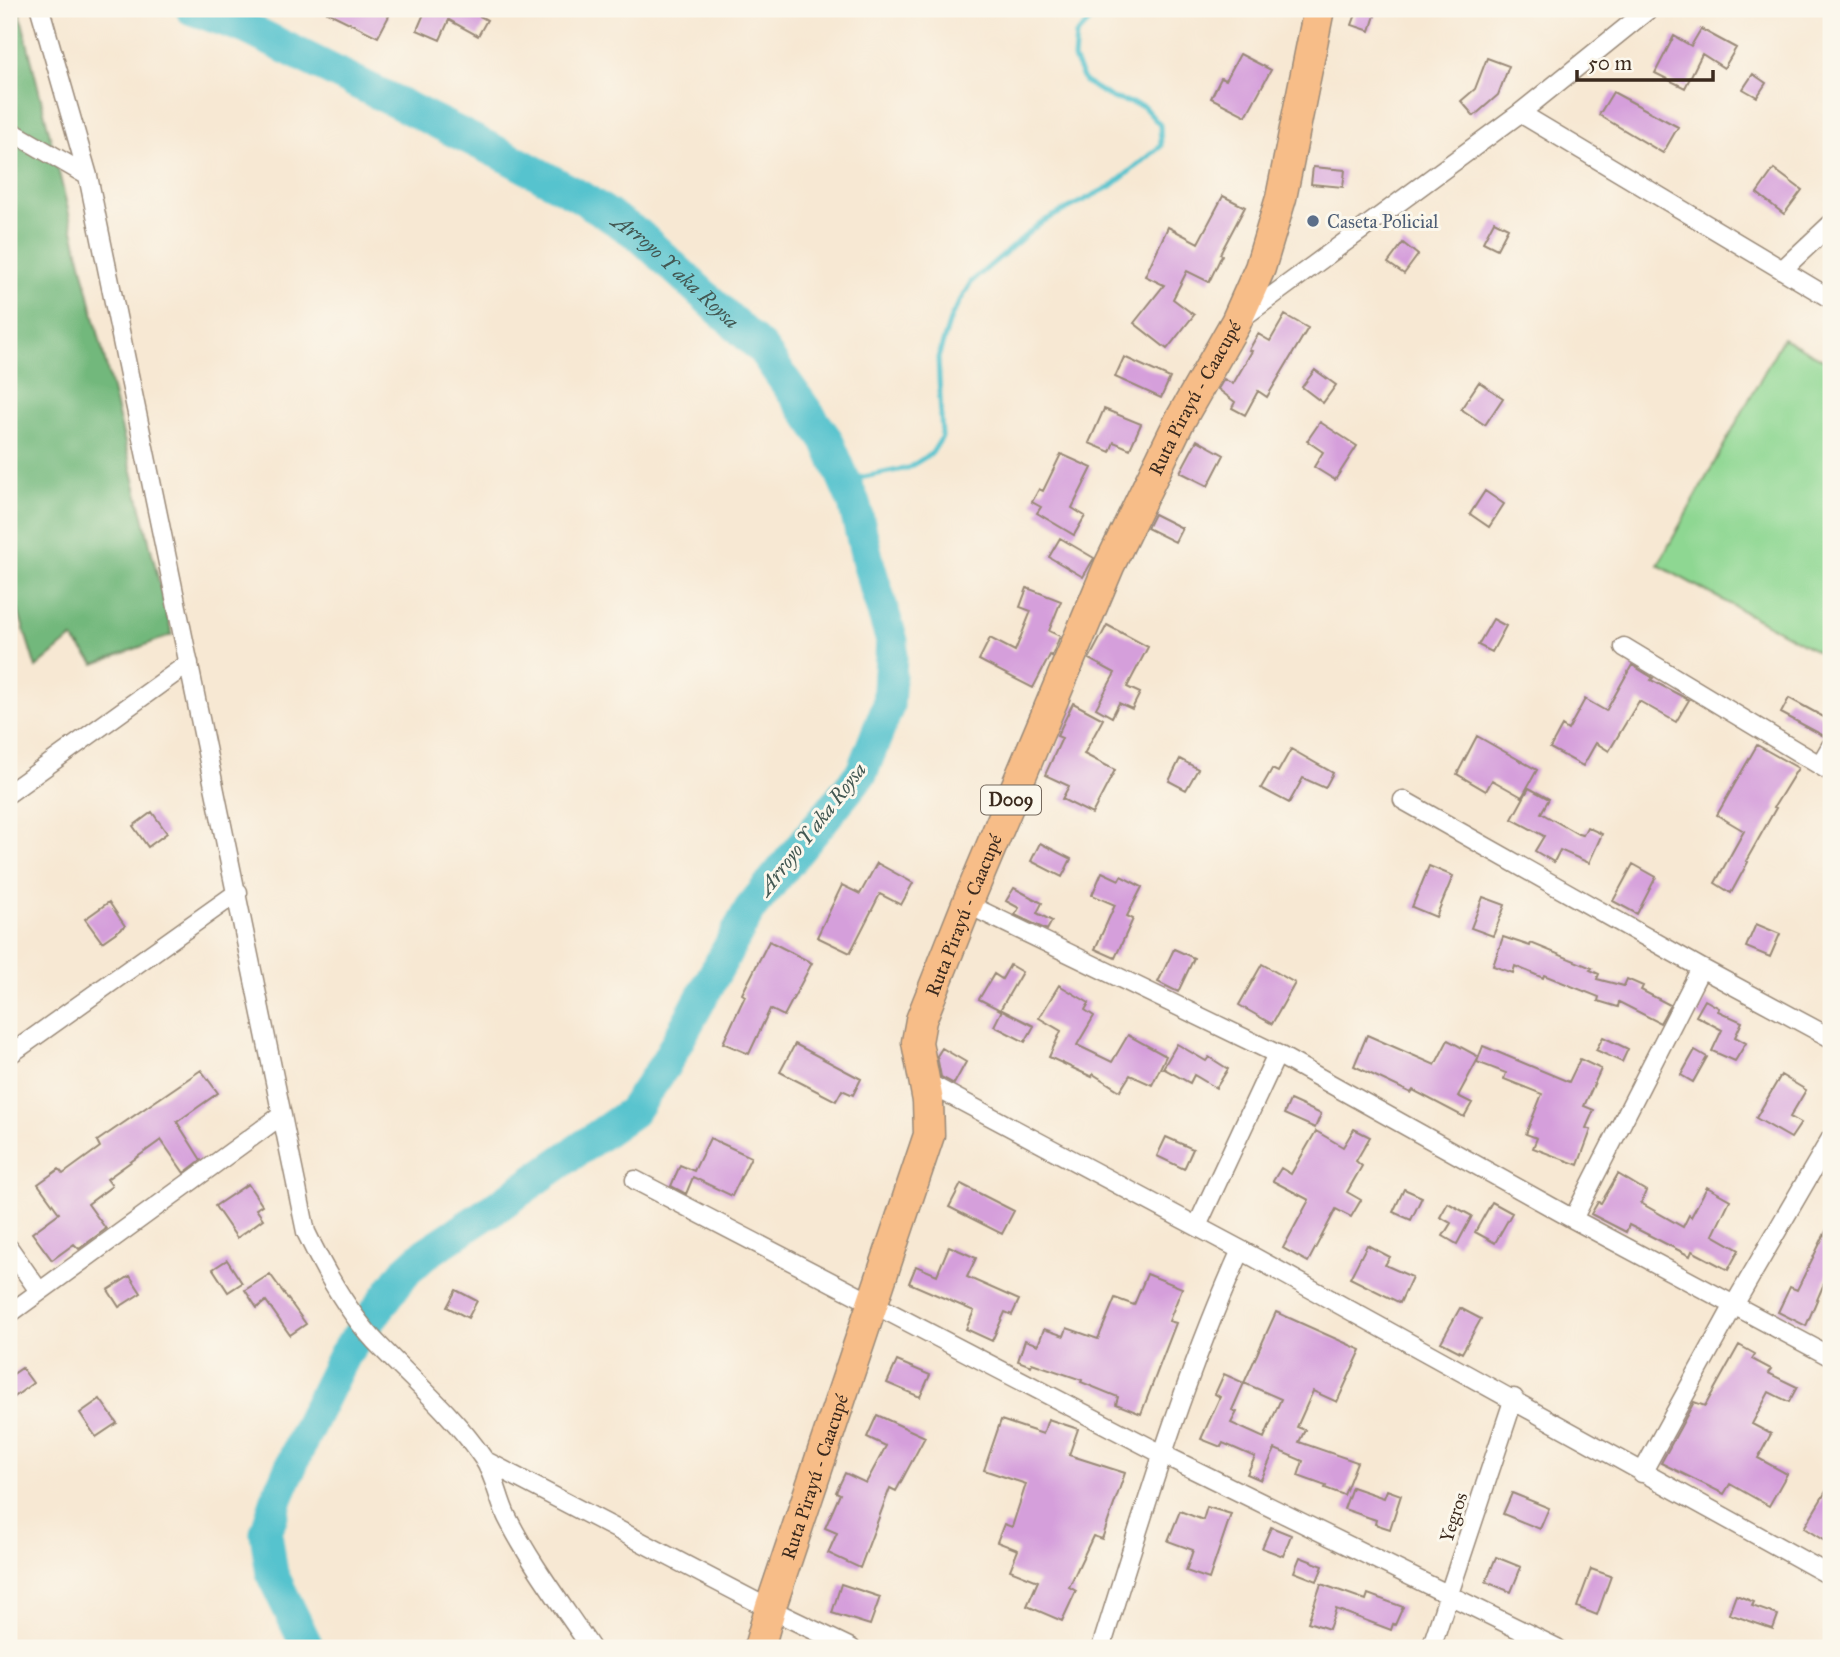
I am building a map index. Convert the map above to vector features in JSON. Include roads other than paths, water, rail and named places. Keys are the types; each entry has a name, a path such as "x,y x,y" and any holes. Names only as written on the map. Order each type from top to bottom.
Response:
{"main road":[{"name":"Ruta Pirayú - Caacupé","path":"759,1648 871,1303 929,1135 928,1101 918,1042 922,1020 967,904 1109,566 1179,422 1236,322 1260,268 1281,198 1319,9"}],"street":[{"path":"40,9 88,176 238,892 306,1232 322,1266 372,1338 448,1415 484,1460 507,1517 591,1648"},
{"path":"1236,322 1520,113 1649,9"},
{"path":"1520,113 1831,299"},
{"path":"9,130 88,176"},
{"path":"1782,270 1831,224"},
{"path":"1624,647 1826,769 1831,746"},
{"path":"9,793 189,663"},
{"path":"1403,800 1831,1038"},
{"path":"9,1055 238,892"},
{"path":"967,904 1277,1054 1573,1219 1831,1357"},
{"path":"1573,1219 1701,968"},
{"path":"1197,1226 1277,1054"},
{"path":"924,1081 1514,1398 1642,1473 1831,1576"},
{"path":"9,1314 282,1115"},
{"path":"1642,1473 1831,1138"},
{"path":"635,1180 1162,1454 1557,1648"},
{"path":"9,1248 40,1291"},
{"path":"1101,1648 1162,1454 1216,1305 1241,1250"},
{"name":"Yegros","path":"1431,1648 1514,1398"},
{"path":"484,1460 770,1609 851,1648"}],"waterway":[{"name":"Arroyo Y aka Roysa","path":"192,9 246,28 509,158 581,197 639,235 762,349 827,440 854,503 869,566 892,641 888,706 862,772 750,909 664,1066 632,1112 425,1254 404,1273 344,1355 304,1436 278,1496 266,1533 272,1574 308,1648"},
{"path":"844,481 908,468 932,453 942,437 938,358 951,317 971,282 1040,223 1113,185 1161,146 1160,125 1143,106 1112,98 1085,82 1074,59 1076,35 1096,15 1108,9"}],"place":[{"name":"Caseta Policial","path":"1313,221"}]}
